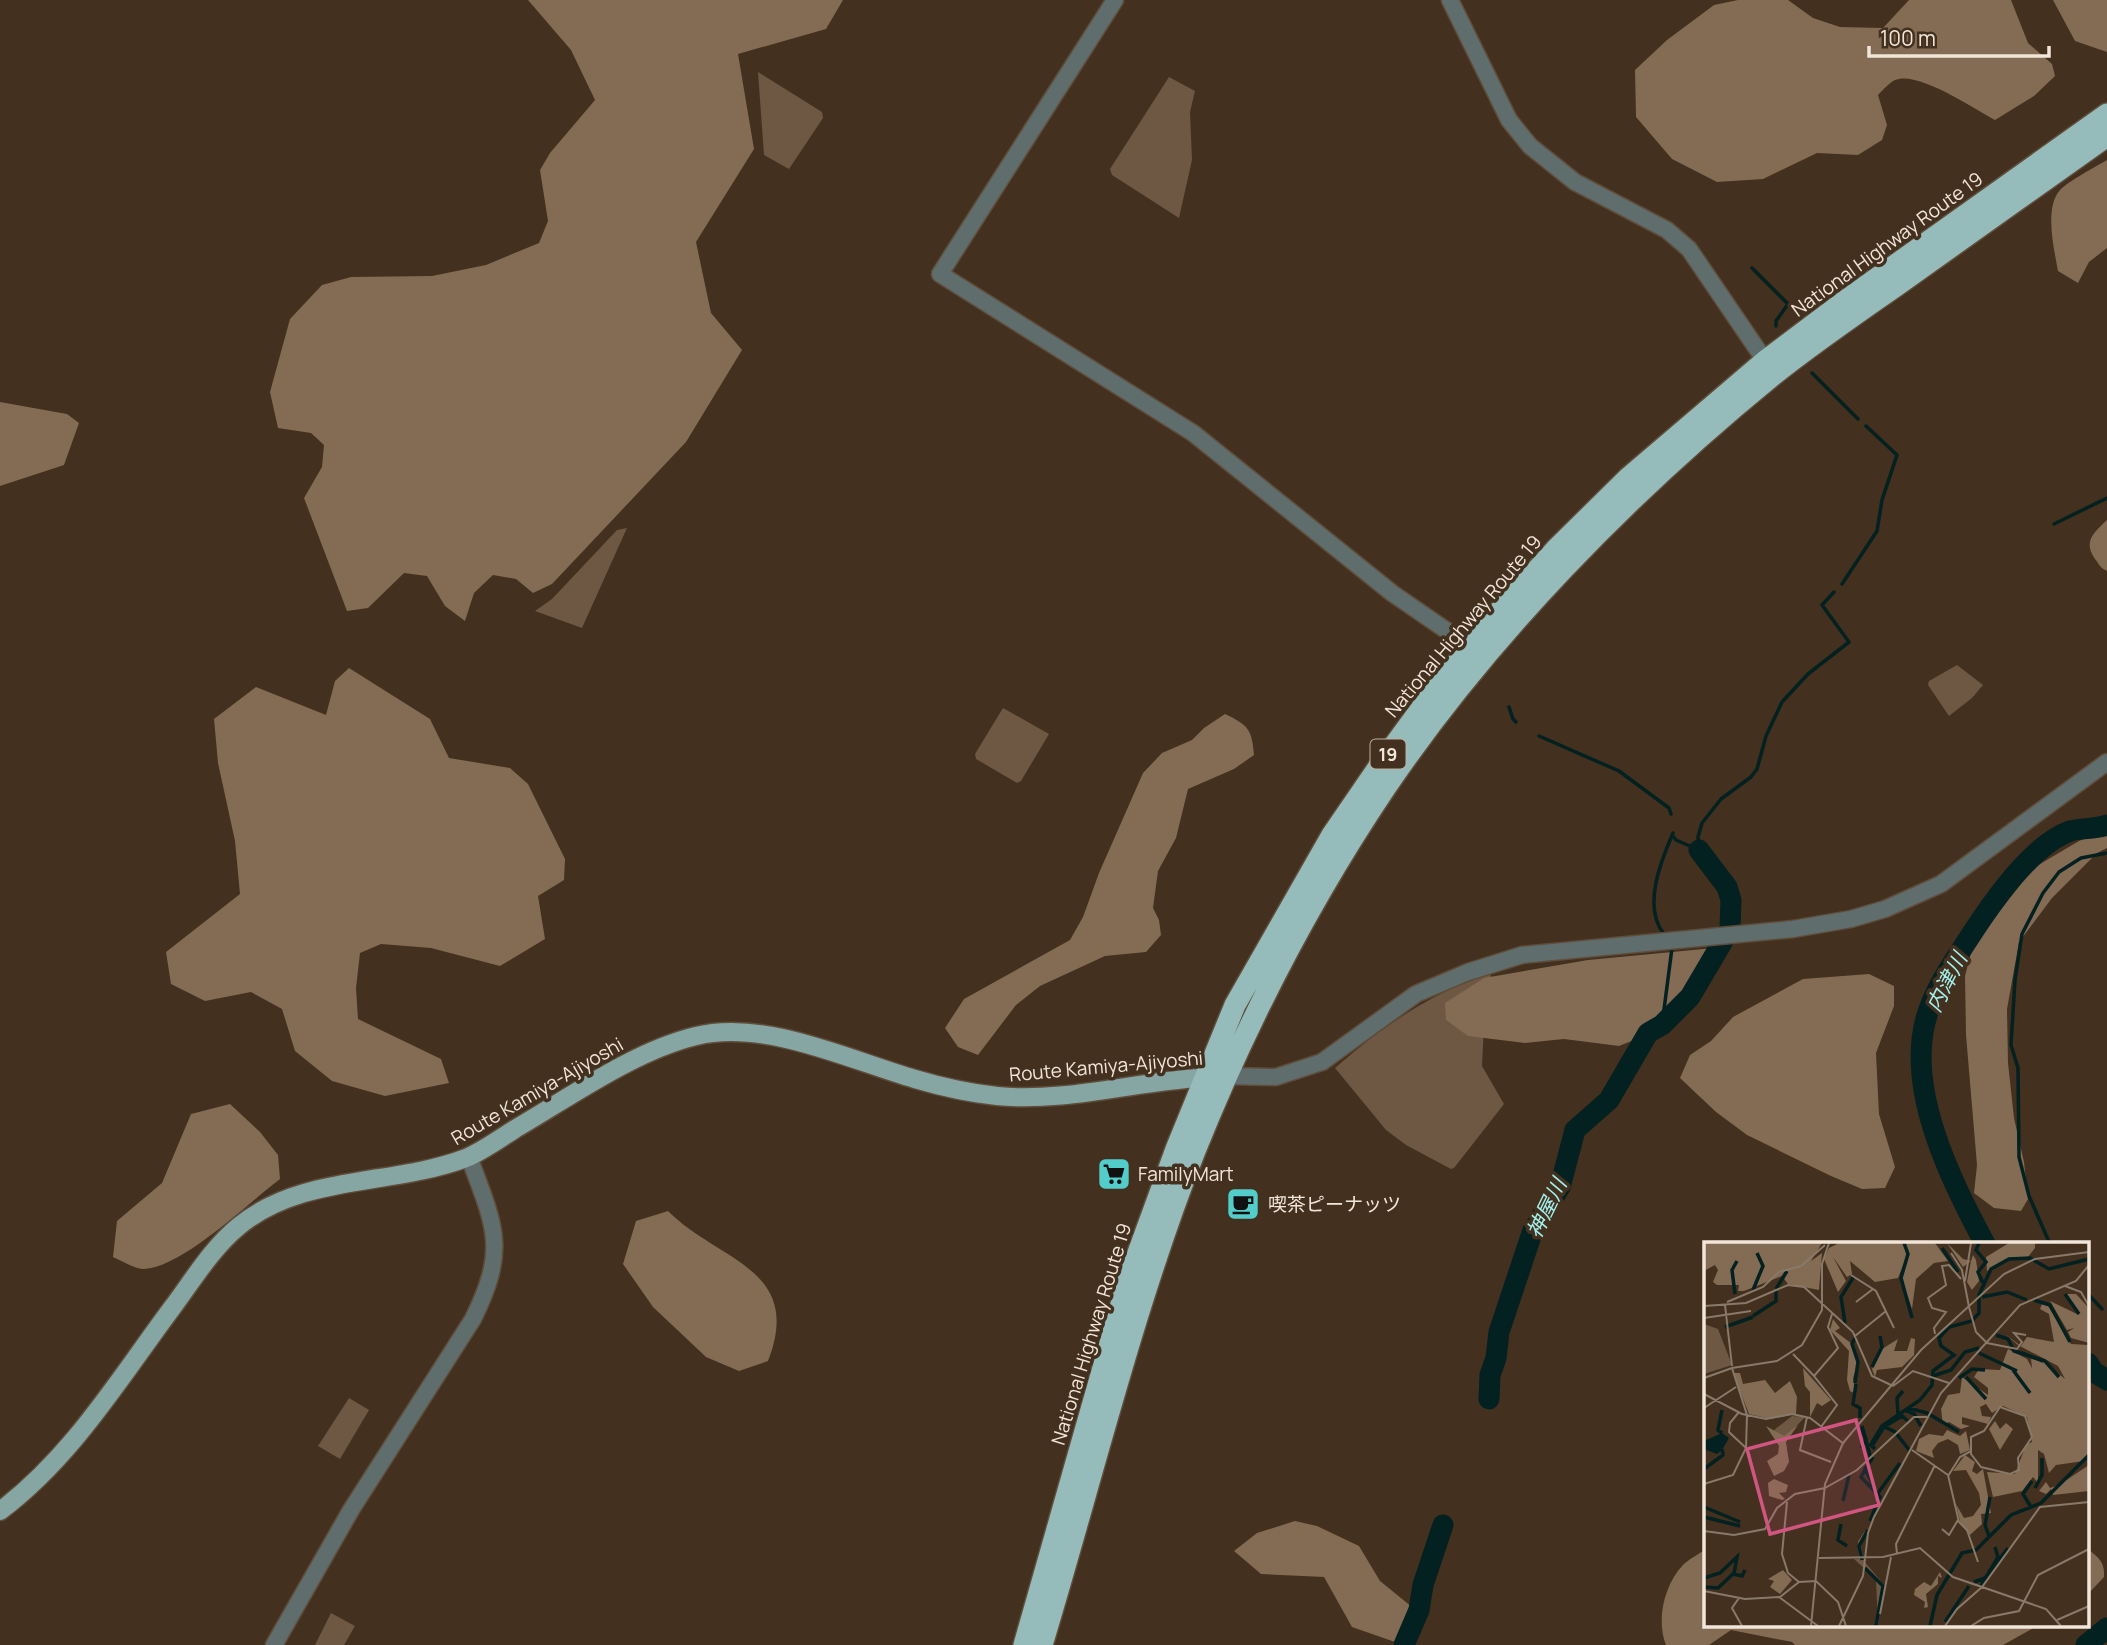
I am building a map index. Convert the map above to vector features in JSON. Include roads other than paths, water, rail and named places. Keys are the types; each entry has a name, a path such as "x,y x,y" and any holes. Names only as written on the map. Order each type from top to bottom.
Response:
{"highway":[{"name":"National Highway Route 19","path":"1024,1645 1128,1280 1176,1149 1339,860 1369,814 1440,715 1503,636 1630,501 1770,367 1846,300 2107,114"},
{"name":"National Highway Route 19","path":"1042,1645 1156,1258 1194,1153 1236,1005 1332,835 1382,762 1434,691 1495,616 1556,548 1628,478 1770,367 2107,136"},
{"path":"1369,814 1390,809"}],"main road":[{"name":"Route Kamiya-Ajiyoshi","path":"0,1511 41,1478 103,1406 117,1382 213,1252 239,1226 259,1211 285,1199 435,1167 469,1157 645,1054 697,1035 738,1031 772,1037 818,1048 938,1086 1001,1097 1039,1097 1216,1077"}],"street":[{"path":"1115,0 940,274 1193,433 1392,593 1453,635"},
{"path":"1450,0 1509,120 1530,146 1575,183 1667,230 1689,249 1770,367"},
{"path":"1216,1077 1276,1077 1322,1062 1416,994 1468,972 1522,955 1793,929 1851,919 1885,909 1941,884 2107,762"},
{"path":"274,1645 351,1510 473,1319 489,1285 496,1241 469,1157"}],"waterway":[{"path":"1752,268 1788,304 1776,321 1776,326"},
{"path":"1812,373 1858,419"},
{"path":"1842,584 1877,531 1882,500 1897,455 1866,426"},
{"path":"2054,524 2107,498"},
{"path":"1672,835 1676,840 1699,850 1698,837 1702,823 1721,799 1751,777 1757,769 1766,736 1782,702 1808,674 1849,642 1822,605 1834,592"},
{"path":"1509,707 1516,722"},
{"path":"1539,736 1619,771 1669,808 1671,814"},
{"name":"内津川","path":"1984,1242 1945,1162 1926,1101 1922,1041 1928,1012 1946,974 1978,924 2027,862 2055,838 2070,831 2107,825"},
{"path":"1664,934 1654,911 1654,898 1659,870 1673,833"},
{"name":"神屋川","path":"1699,850 1727,887 1731,900 1730,928"},
{"path":"2049,1242 2029,1196 2019,1157 2018,1068 2011,1045 2015,980 2022,934 2043,893 2059,872 2081,858 2107,853"},
{"name":"神屋川","path":"1489,1399 1490,1375 1496,1358 1499,1332 1533,1230 1560,1187 1575,1130 1609,1100 1648,1033 1662,1025 1690,997 1723,941"},
{"path":"1662,1025 1672,948"},
{"path":"2090,1296 2102,1309"},
{"name":"内津川","path":"2090,1366 2107,1380"},
{"name":"神屋川","path":"1404,1645 1419,1610 1423,1585 1443,1525"},
{"name":"内津川","path":"2086,1645 2107,1628"}],"place":[{"name":"FamilyMart","path":"1114,1174"},
{"name":"喫茶ピーナッツ","path":"1243,1204"}]}
